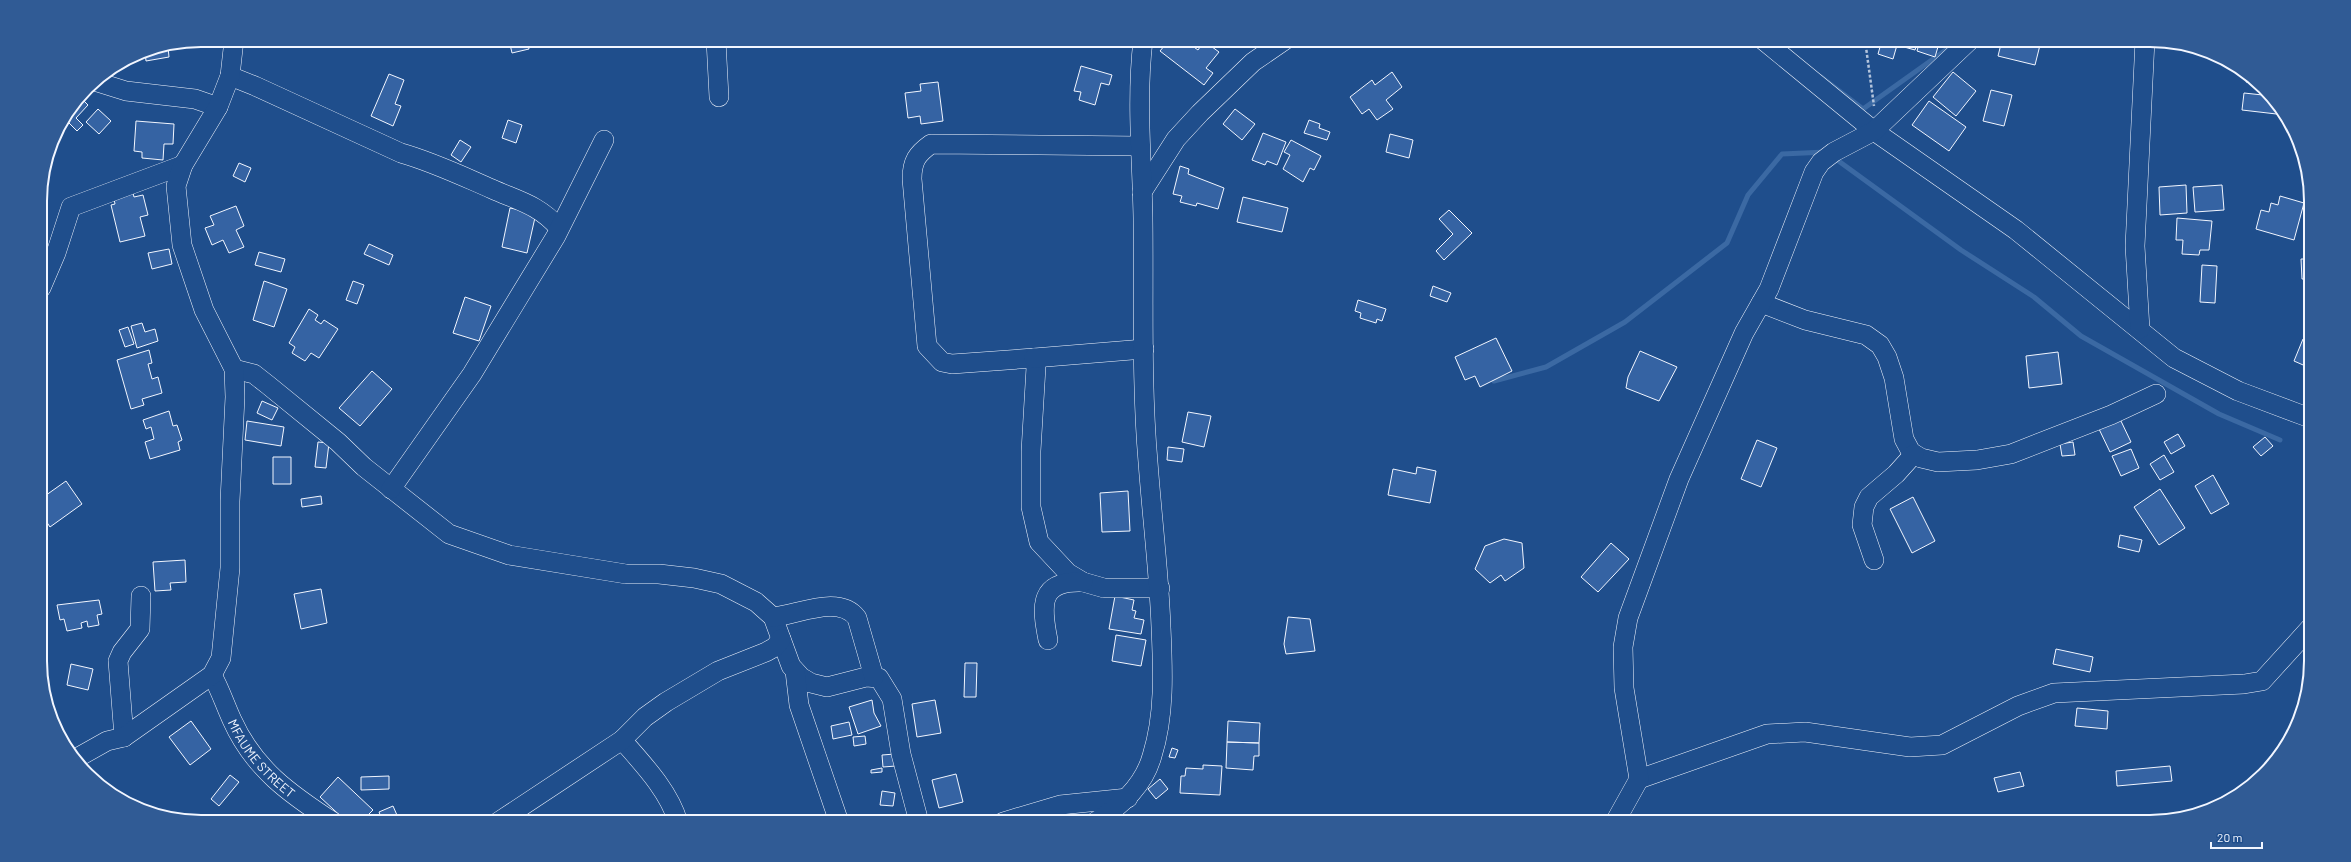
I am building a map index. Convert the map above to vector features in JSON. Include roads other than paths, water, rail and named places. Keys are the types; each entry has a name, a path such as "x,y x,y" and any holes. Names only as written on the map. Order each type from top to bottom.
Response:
{"street":[{"path":"80,756 108,741 124,737 212,675 221,658 230,568 230,501 236,397 234,369 204,310 182,245 176,186 182,165 218,107 230,76 233,47"},
{"path":"716,47 719,97"},
{"path":"1107,815 1115,810 1128,798 1152,758 1159,719 1163,670 1160,588 1147,459 1140,146 1140,68 1142,47"},
{"path":"1142,192 1176,139 1200,113 1253,62 1275,47"},
{"path":"1772,47 1875,129 2016,230 2109,307 2140,329 2174,358 2238,391 2304,416"},
{"path":"1619,815 1639,780 1624,688 1623,647 1628,618 1679,479 1744,332 1769,289 1794,228 1814,172 1821,162 1834,152 1875,129 1963,47"},
{"path":"2140,329 2135,246 2145,47"},
{"path":"230,76 255,86 401,154 424,160 521,200 548,215 559,228"},
{"path":"101,83 126,91 195,99 218,107"},
{"path":"391,490 472,374 559,228 604,140"},
{"path":"1140,146 931,144 918,152 912,165 912,178 927,346 942,362 952,364 1144,349"},
{"path":"47,274 56,253 70,207 182,165"},
{"path":"1761,303 1805,320 1866,335 1880,345 1887,357 1894,378 1904,439 1914,454 1922,458 1938,462 1977,460 2010,454 2111,416 2156,394"},
{"path":"1034,358 1036,368 1031,451 1031,507 1039,542 1068,573 1083,582 1104,588 1160,588"},
{"path":"234,369 254,374 391,490 449,534 502,552 626,574 659,574 694,578 720,584 756,602 773,617 791,666 795,671 811,683 827,687 866,677 879,678 892,699 901,754 917,815"},
{"path":"1874,560 1862,526 1864,507 1869,497 1896,474 1914,454"},
{"path":"1048,640 1043,612 1046,595 1056,584 1083,582"},
{"path":"124,737 118,661 122,652 140,629 141,596"},
{"path":"773,617 839,606 851,611 857,618 874,678"},
{"path":"1639,780 1768,734 1805,732 1910,747 1942,745 2018,706 2054,693 2244,684 2262,681 2304,635"},
{"path":"509,815 622,740 645,717 666,702 718,671 766,652 775,647 781,639"},
{"path":"795,671 799,705 837,815"},
{"name":"MFAUME STREET","path":"212,675 232,721 263,768 292,795 322,815"},
{"path":"622,740 656,782 676,815"},
{"path":"1026,815 1060,805 1128,798"}],"waterway":[{"path":"1821,77 1863,109 1950,47"},
{"path":"1494,381 1546,367 1625,322 1727,243 1748,195 1782,154 1826,152"},
{"path":"1833,157 1961,250 2034,297 2081,336 2219,414 2280,440"}]}
